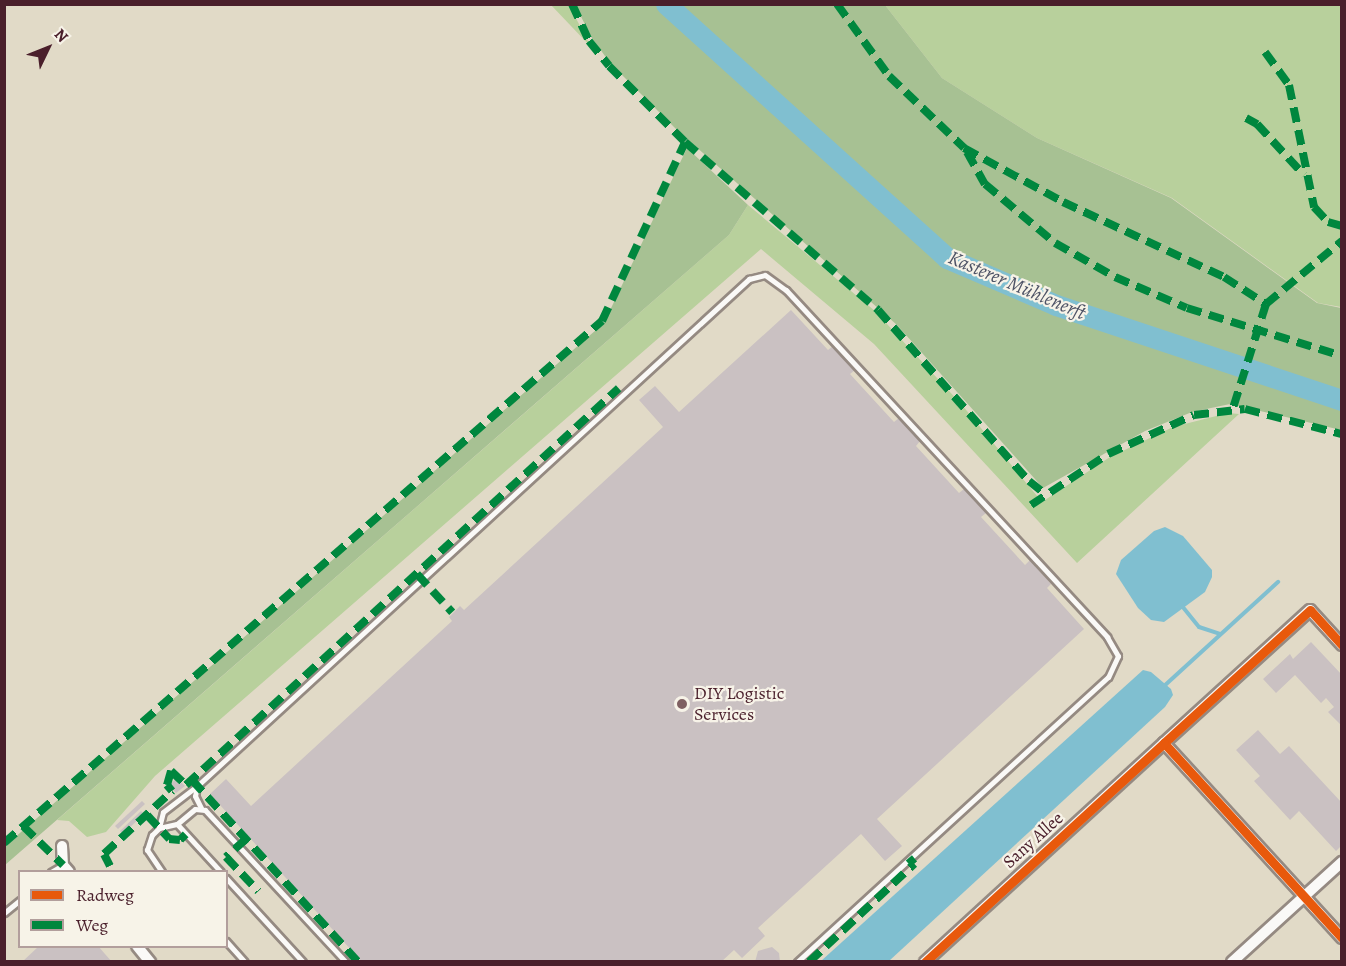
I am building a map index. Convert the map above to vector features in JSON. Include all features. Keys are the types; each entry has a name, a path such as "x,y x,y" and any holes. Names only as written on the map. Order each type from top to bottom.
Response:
{"street":[{"name":"Sany Allee","path":"925,962 1310,610 1341,645"},
{"path":"1164,743 1341,938"},
{"path":"62,846 66,868"},
{"path":"1232,962 1341,862"},
{"path":"139,948 150,962"}],"lane":[{"path":"161,870 147,850 149,841 159,828 163,813 197,786 749,279 770,276 1107,637 1118,656 1108,677 797,962"},
{"path":"197,786 195,796 201,808 346,962"},
{"path":"159,828 177,824 201,808"},
{"path":"177,824 219,870"},
{"path":"228,880 303,962"},
{"path":"4,914 18,902"},
{"path":"228,943 245,962"}],"green space":[{"path":"551,5 569,5 591,47"},
{"path":"575,5 662,5 946,261 1054,308 1249,379 1341,406 1341,430 1230,404 1192,412 1145,431 1043,488 897,325 677,130 610,63 592,38"},
{"path":"670,5 885,5 942,78 1037,138 1171,198 1317,303 1341,308 1341,397 1058,301 949,255"},
{"path":"885,5 1341,5 1341,307 1318,303 1172,198 1037,138 942,78"},
{"path":"687,148 748,205 729,235 5,865 5,846 604,323"},
{"path":"748,205 875,311 962,405 1042,502 1110,457 1173,427 1228,413 1239,414 1077,563 874,344 761,249 155,776 106,832 87,837 69,821 57,820 729,235"}],"water":[{"path":"1165,527 1183,536 1212,570 1212,577 1205,592 1164,622 1151,620 1138,608 1116,574 1121,560 1154,531"},
{"path":"1143,670 1151,672 1171,689 1173,695 1165,707 889,961 821,961"}],"building":[{"name":"DIY Logistic Services","path":"791,310 828,350 833,346 855,370 850,374 894,422 899,418 920,441 916,446 959,493 964,489 986,513 981,517 1025,565 1030,560 1051,584 1047,588 1084,629 877,819 902,846 885,861 861,834 758,928 765,936 742,958 734,950 721,962 362,962 210,794 226,779 251,806 452,621 449,617 460,606 464,610 663,427 639,400 655,386 679,412"},
{"path":"1311,642 1342,675 1342,726 1328,712 1334,707 1326,698 1321,703 1295,675 1276,693 1263,679 1290,654 1293,659"},
{"path":"1258,730 1280,754 1289,746 1342,803 1342,845 1336,851 1299,811 1290,820 1254,781 1260,776 1236,750"},
{"path":"177,778 185,786 176,793 169,785"},
{"path":"142,801 145,804 118,829 115,826"},
{"path":"141,811 144,814 123,834 120,831"},
{"path":"772,947 779,953 780,962 755,962 758,951"},
{"path":"37,948 100,948 112,962 22,962"}],"waterway":[{"name":"Kasterer Mühlenerft","path":"666,4 947,258 1056,305 1342,400"},
{"path":"1163,687 1278,582"},
{"path":"1182,606 1199,627 1220,634"}],"marked path":[{"path":"572,4 589,41 609,66 685,142 878,310 1029,481 1045,494"},
{"path":"837,4 889,76 964,148 1063,202 1224,277 1266,304 1233,408"},
{"path":"1265,52 1289,85 1314,207 1328,222 1342,226"},
{"path":"1246,118 1257,124 1304,175"},
{"path":"4,843 602,321 685,142"},
{"path":"967,152 985,184 1055,243 1115,277 1187,308 1342,356"},
{"path":"1266,304 1342,241"},
{"path":"110,866 104,854 172,791 167,785 171,771 186,785 619,388"},
{"path":"1031,505 1108,454 1194,415 1245,409 1342,434"},
{"path":"417,574 452,612"},
{"path":"192,780 358,962"},
{"path":"147,815 169,839 180,840 186,834"},
{"path":"23,826 63,865"},
{"path":"246,839 226,857 258,891"},
{"path":"809,962 914,864 909,858"}],"cycle path":[{"path":"1342,645 1310,610 1164,743 1342,938"},
{"path":"925,962 1164,743"}],"place":[{"name":"DIY Logistic Services","path":"682,704"}]}
